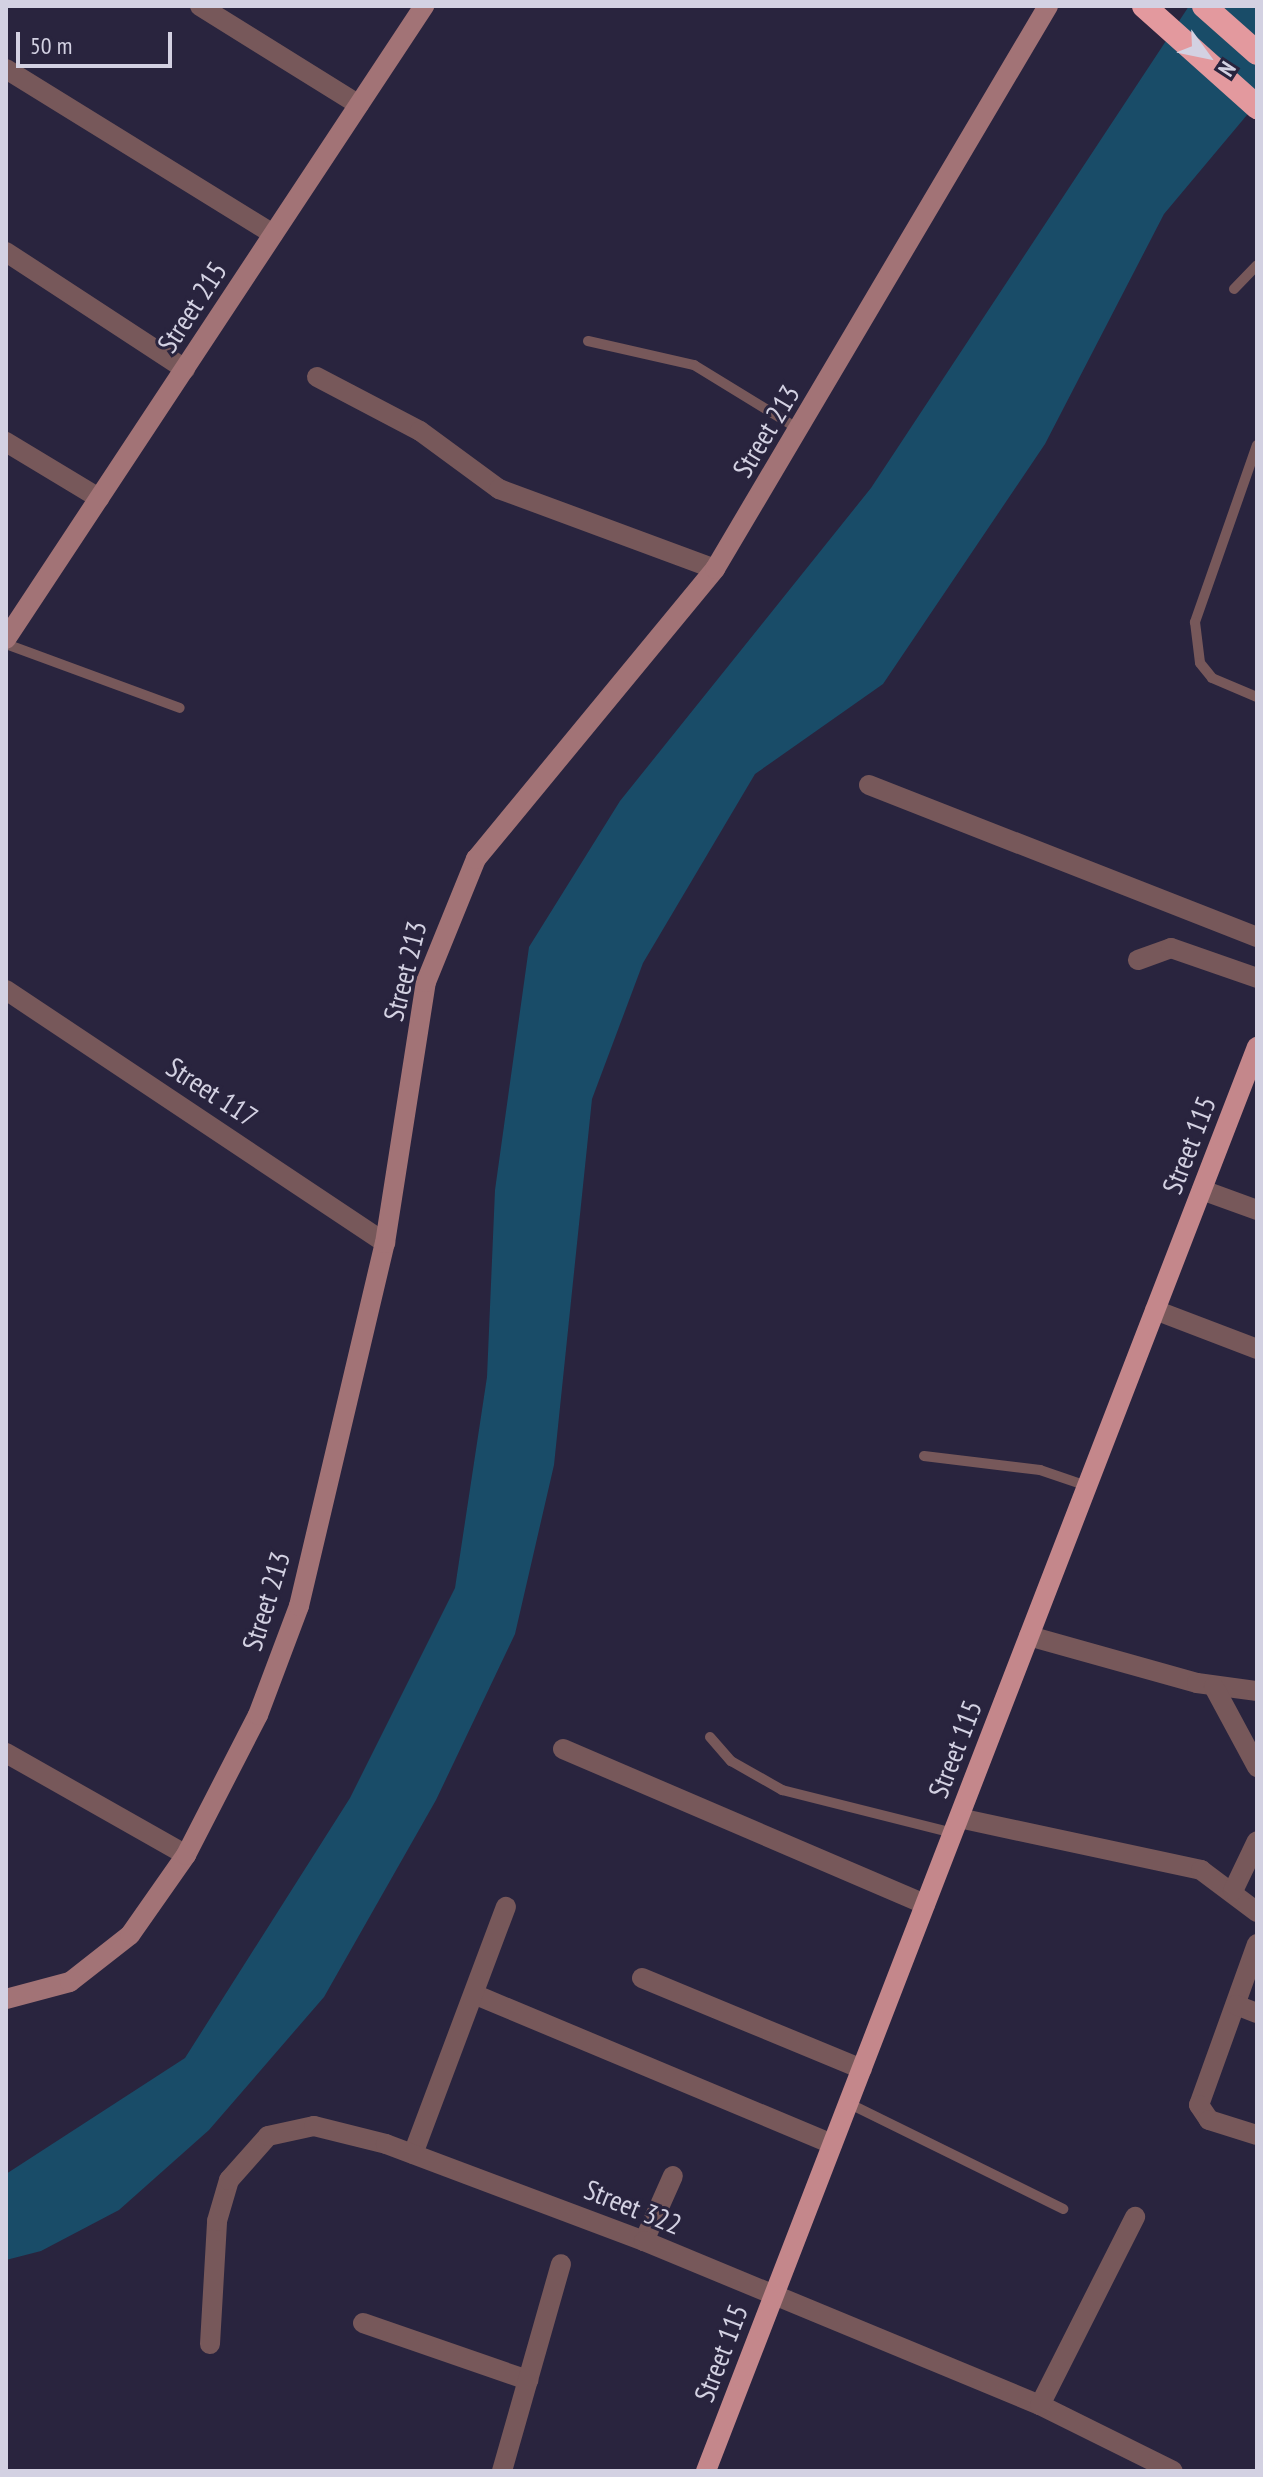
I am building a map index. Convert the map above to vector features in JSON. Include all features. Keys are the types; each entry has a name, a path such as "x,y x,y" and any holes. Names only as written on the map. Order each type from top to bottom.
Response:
{"highway":[{"path":"1144,6 1257,107"},
{"path":"1204,6 1257,53"}],"main road":[{"name":"Street 115","path":"706,2471 1257,1047"}],"street":[{"path":"200,6 359,105"},
{"name":"Street 215","path":"7,636 424,6"},
{"name":"Street 213","path":"6,1999 70,1982 101,1962 130,1935 186,1855 258,1715 299,1606 385,1243 426,982 448,915 476,859 715,569 1048,6"},
{"path":"6,69 273,234"},
{"path":"6,252 185,369"},
{"path":"317,377 420,431 499,489 715,569"},
{"path":"6,442 99,498"},
{"path":"869,785 1257,937"},
{"path":"1138,960 1171,948 1257,978"},
{"name":"Street 117","path":"6,990 385,1243"},
{"path":"1202,1190 1257,1210"},
{"path":"1155,1310 1257,1349"},
{"path":"1029,1636 1214,1687 1257,1691"},
{"path":"1214,1687 1257,1767"},
{"path":"563,1749 925,1904"},
{"path":"6,1753 186,1855"},
{"path":"956,1826 1164,1860 1201,1870 1257,1912"},
{"path":"1233,1891 1257,1841"},
{"path":"413,2154 476,1995 506,1907"},
{"path":"1257,1944 1199,2105 1209,2120 1257,2135"},
{"path":"642,1978 862,2069"},
{"path":"476,1995 832,2144"},
{"path":"1236,2005 1257,2013"},
{"name":"Street 322","path":"210,2344 217,2221 229,2180 251,2149 291,2127 314,2126 413,2154 644,2241 1040,2405 1173,2471"},
{"path":"644,2241 673,2176"},
{"path":"1040,2405 1135,2217"},
{"path":"502,2471 561,2264"},
{"path":"363,2323 528,2380"}],"lane":[{"path":"1234,289 1257,265"},
{"path":"588,341 694,365 800,430"},
{"path":"1257,445 1195,622 1200,663 1212,678 1257,697"},
{"path":"7,636 180,708"},
{"path":"924,1456 1040,1470 1087,1486"},
{"path":"710,1737 761,1782 956,1826"},
{"path":"848,2103 1063,2209"}],"water":[{"path":"1189,6 1257,6 1257,103 1164,214 1045,444 883,684 755,774 643,963 592,1099 554,1465 515,1634 436,1800 324,1997 209,2130 119,2210 41,2251 6,2260 6,2174 185,2058 350,1798 455,1588 487,1377 495,1190 529,947 620,801 871,488"}]}
